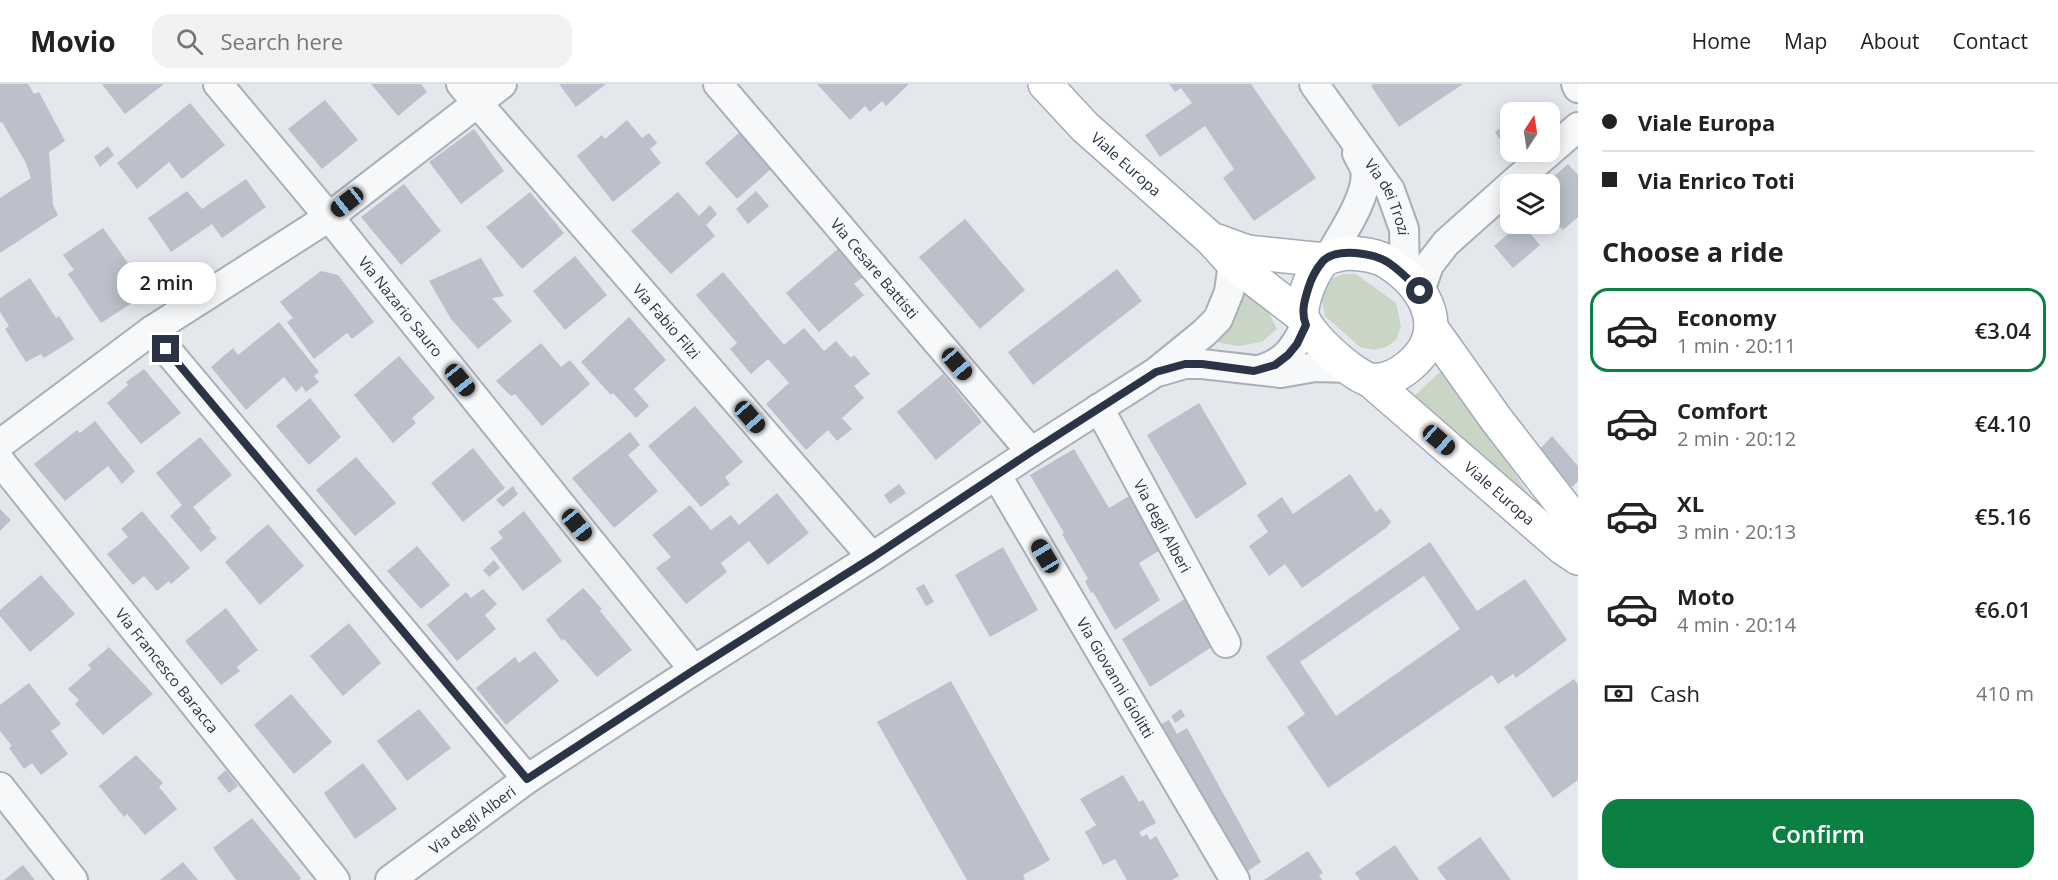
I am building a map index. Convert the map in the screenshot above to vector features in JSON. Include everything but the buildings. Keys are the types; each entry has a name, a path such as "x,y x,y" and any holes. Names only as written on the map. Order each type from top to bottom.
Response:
{"main road":[{"name":"Viale Europa","path":"1045,84 1084,127 1304,320 1328,350 1360,374 1563,548 1578,558"},
{"name":"Viale Europa","path":"1223,251 1326,259 1349,253 1367,254 1387,262 1412,283"},
{"path":"1304,320 1305,296 1311,278 1326,259"},
{"path":"1360,374 1395,377 1425,350 1432,329 1430,312 1412,283"},
{"path":"1432,329 1496,419 1578,525"}],"street":[{"name":"Via Nazario Sauro","path":"218,84 329,217 694,670"},
{"path":"0,444 151,331 329,217 469,93 502,84"},
{"name":"Via Cesare Battisti","path":"718,84 1031,452"},
{"name":"Via dei Trozi","path":"1314,84 1390,190 1404,229 1412,283"},
{"path":"1576,84 1578,88"},
{"name":"Via Fabio Filzi","path":"469,93 873,557"},
{"path":"1523,174 1578,126"},
{"name":"Via dei Trozi","path":"1326,259 1354,211 1366,184 1365,169 1345,130"},
{"path":"1412,283 1446,243 1500,195"},
{"name":"Via degli Alberi","path":"390,880 527,779 1156,372 1197,340 1218,319 1229,292 1223,251"},
{"name":"Via degli Alberi","path":"1254,371 1275,365 1288,355 1297,344 1304,320"},
{"path":"151,331 527,779"},
{"name":"Via degli Alberi","path":"1156,372 1185,364 1202,364 1281,373 1316,367 1360,374"},
{"name":"Via degli Alberi","path":"1099,408 1227,643"},
{"name":"Via Francesco Baracca","path":"0,461 336,880"},
{"name":"Via Giovanni Giolitti","path":"997,476 1234,880"},
{"path":"0,787 73,880"}],"green space":[{"path":"1343,274 1356,274 1396,303 1401,326 1396,340 1386,347 1374,350 1360,347 1325,316 1322,300 1325,289 1329,280"},
{"path":"1239,288 1265,305 1277,329 1262,342 1238,346 1210,341"},
{"path":"1443,369 1543,515 1412,398"}],"route":[{"path":"166,349 527,779 1156,372 1185,364 1254,371 1275,365 1297,344 1306,325 1302,316 1305,296 1311,278 1324,260 1349,253 1367,254 1387,262 1405,275 1420,291"}]}
